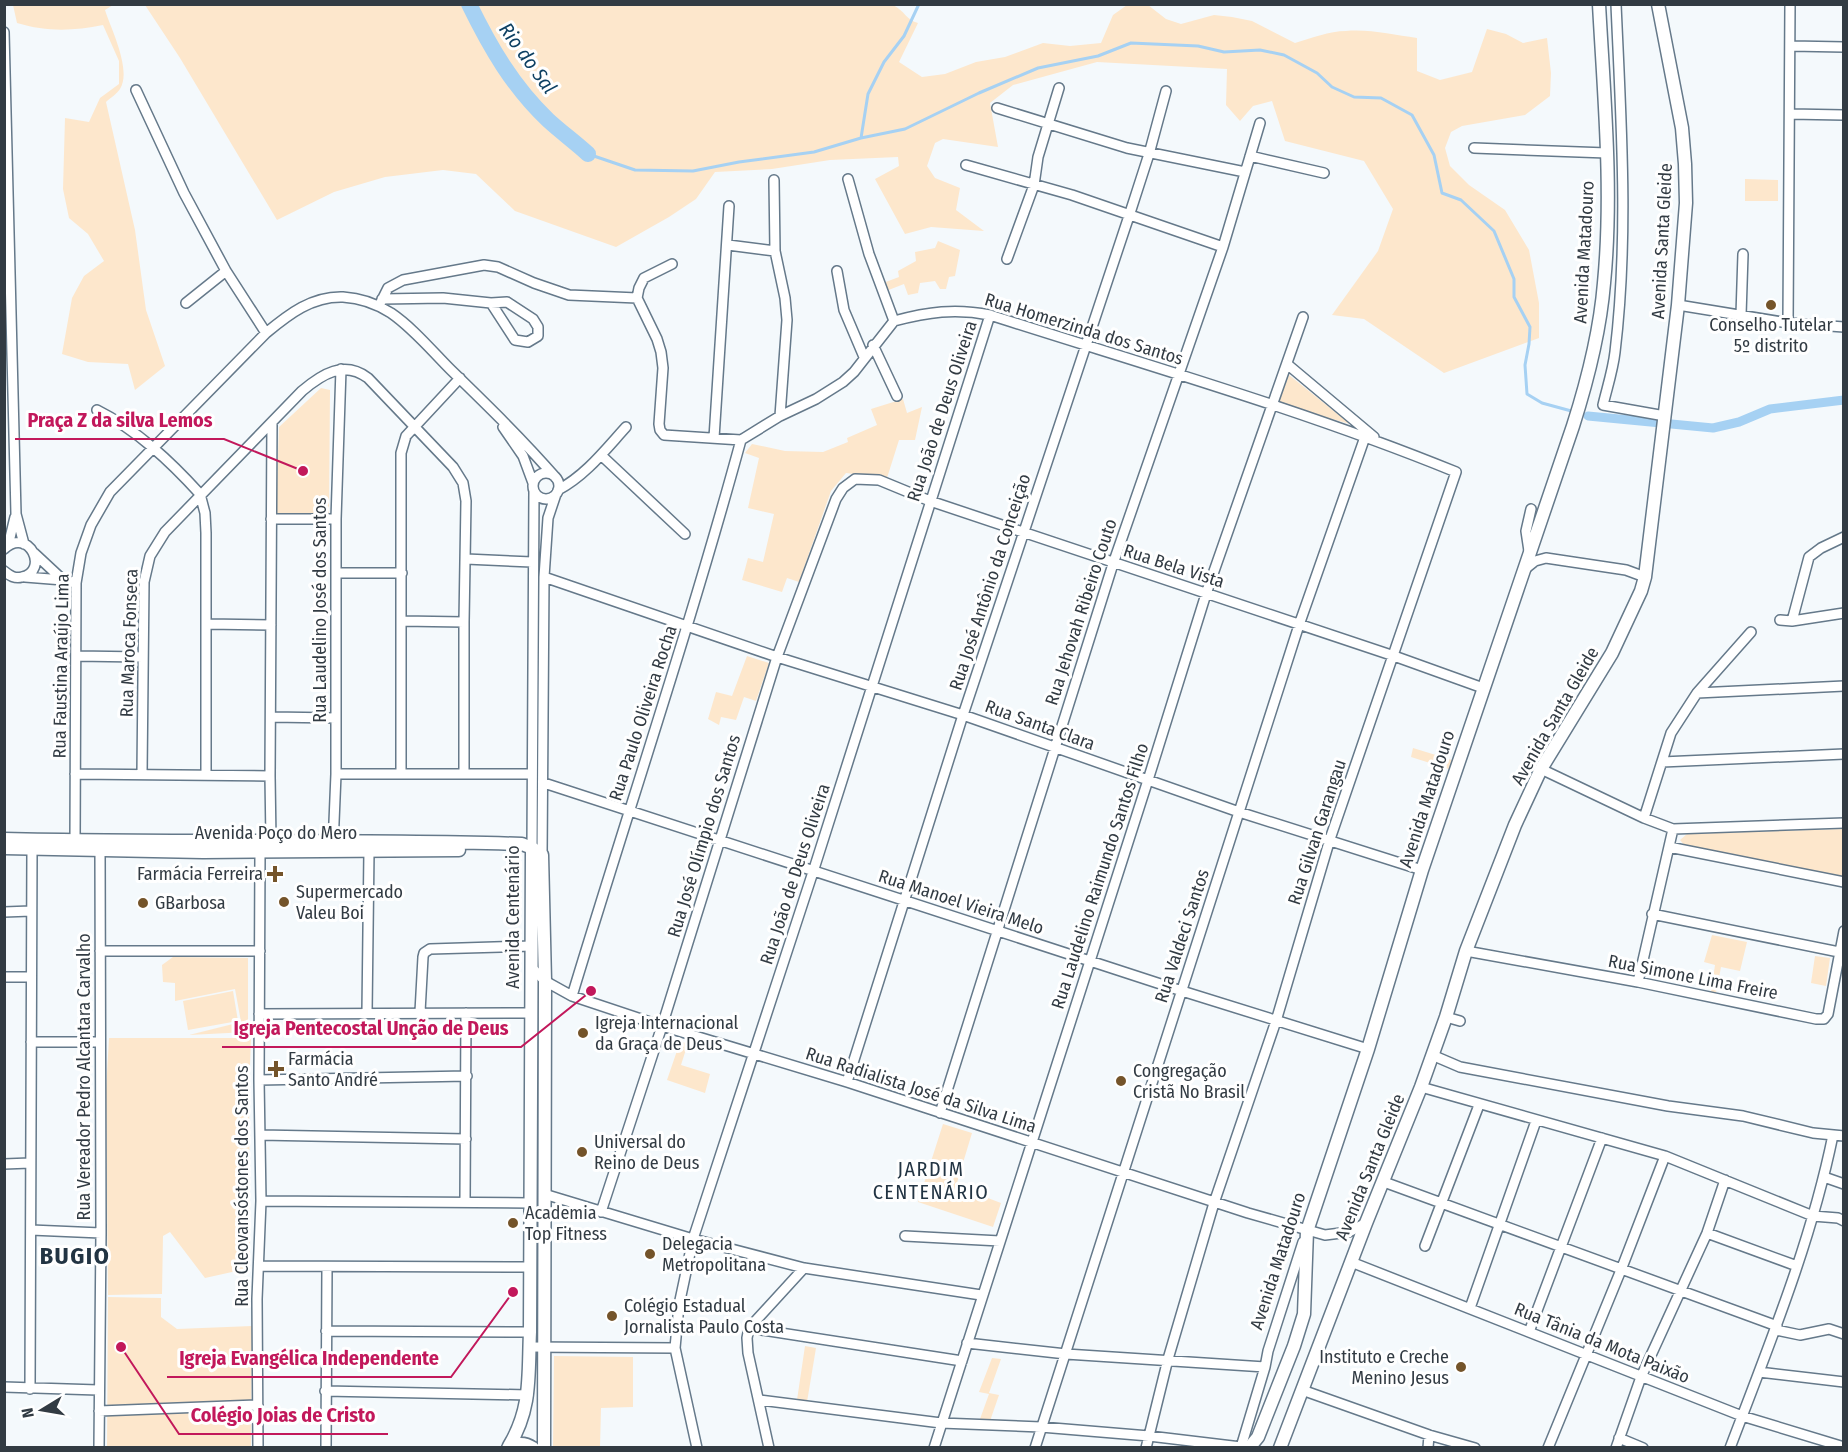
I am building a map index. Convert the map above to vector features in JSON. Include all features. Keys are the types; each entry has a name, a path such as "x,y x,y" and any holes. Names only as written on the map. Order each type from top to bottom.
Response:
{"main road":[{"name":"Avenida Matadouro","path":"1307,1231 1368,1049 1422,870 1573,426 1597,334 1604,283 1607,153 1599,4"},
{"name":"Avenida Santa Gleide","path":"1280,1448 1421,1087 1466,951 1515,825 1541,769 1612,653 1641,591 1645,577 1678,305 1686,202 1686,164 1674,80 1658,4"},
{"name":"Avenida Poço do Mero","path":"4,839 100,849 260,852 415,841 522,844 537,856"},
{"name":"Avenida Poço do Mero","path":"4,848 271,841 311,847"},
{"name":"Avenida Poço do Mero","path":"333,847 369,851 504,850 537,856"},
{"name":"Avenida Centenário","path":"508,1447 522,1423 528,1395 531,946 537,856"},
{"name":"Avenida Centenário","path":"537,856 545,981 544,1448"},
{"name":"Avenida Santa Gleide","path":"1249,1448 1258,1437 1294,1346 1304,1314 1307,1231"},
{"path":"530,1263 544,1259"},
{"path":"508,1447 522,1443 533,1448"}],"street":[{"path":"1616,4 1624,193 1621,283 1615,354 1603,405 1665,417"},
{"path":"1788,323 1790,4"},
{"path":"4,32 16,514 24,544"},
{"path":"1791,46 1844,47"},
{"path":"1007,259 1034,185 1038,157 1059,88"},
{"path":"136,90 183,193 226,271 266,333"},
{"name":"Rua José Antônio da Conceição","path":"847,1082 963,715 1130,216 1166,92"},
{"path":"997,108 1149,154 1245,172"},
{"path":"1790,114 1844,115"},
{"name":"Rua Jehovah Ribeiro Couto","path":"940,1113 1113,564 1223,247 1260,123"},
{"path":"1474,148 1607,153"},
{"path":"1250,156 1324,173"},
{"path":"966,165 1091,201 1223,247"},
{"path":"672,264 644,278 637,298 661,352 663,368 660,430 664,435 741,440 843,382 854,372 894,321 869,254 848,179"},
{"path":"774,180 775,251 787,309 780,416"},
{"path":"714,438 729,206"},
{"path":"728,245 775,251"},
{"path":"1741,315 1743,254"},
{"path":"491,303 515,340 528,342 538,336 537,324 507,302 491,303 443,298 381,303 388,288 403,280 484,265 498,267 569,295 637,298"},
{"path":"186,303 226,271"},
{"path":"837,271 844,310 864,357"},
{"name":"Rua Faustina Araújo Lima","path":"75,845 76,584 81,554 97,512 111,492 266,333 296,309 321,300 343,297 381,303 515,432 556,478"},
{"path":"1678,305 1788,323 1844,327"},
{"name":"Rua Homerzinda dos Santos","path":"894,321 954,310 990,315 1365,436 1455,472"},
{"name":"Rua João de Deus Oliveira","path":"697,1448 675,1348 679,1305 693,1239 813,872 990,315"},
{"name":"Rua Laudelino Raimundo Santos Filho","path":"933,1448 1206,594 1303,317"},
{"path":"873,345 897,396"},
{"name":"Rua Homerzinda dos Santos","path":"1287,364 1381,442"},
{"path":"341,369 358,372 368,378 448,460 463,483 466,501 464,773"},
{"name":"Rua Maroca Fonseca","path":"142,774 144,582 150,556 165,532 272,422 313,382 341,369"},
{"name":"Rua Laudelino José dos Santos","path":"333,847 336,774 336,519 341,369"},
{"path":"401,774 401,453 406,436 460,378"},
{"name":"Rua Faustina Araújo Lima","path":"489,408 519,449 533,487"},
{"path":"97,410 116,420 154,449 200,494 207,533 206,774"},
{"path":"271,841 272,422"},
{"path":"556,478 545,472 537,476 533,487 540,498 549,499 578,477 626,427"},
{"name":"Rua Valdeci Santos","path":"1035,1448 1299,625 1365,436"},
{"name":"Rua Paulo Oliveira Rocha","path":"572,996 688,625 741,440"},
{"path":"601,455 685,534"},
{"name":"Rua Gilvan Garangau","path":"1146,1448 1168,1359 1214,1203 1276,1021 1330,839 1455,472"},
{"name":"Avenida Centenário","path":"537,856 544,783 544,577 548,518 557,492 556,478"},
{"name":"Rua Bela Vista","path":"855,479 879,480 930,501 1394,656 1483,688"},
{"name":"Rua José Olímpio dos Santos","path":"601,1212 721,840 777,657 836,499 843,488 855,479"},
{"name":"Avenida Centenário","path":"533,487 532,774 537,856"},
{"path":"1529,552 1526,531 1531,509"},
{"path":"6,547 16,514"},
{"path":"271,519 336,519"},
{"path":"1792,621 1809,557 1830,542 1844,537"},
{"path":"6,547 19,542 24,544 63,580"},
{"path":"25,577 35,564 34,553"},
{"path":"1525,570 1535,561 1546,558 1626,570 1645,577"},
{"path":"466,559 532,562"},
{"path":"336,573 402,573"},
{"path":"6,574 14,577 63,580 76,584"},
{"name":"Rua Santa Clara","path":"544,577 777,657 963,715 1239,812 1422,870"},
{"path":"1780,620 1792,621 1844,613"},
{"path":"402,621 464,622"},
{"path":"207,624 272,625"},
{"path":"1644,818 1671,733 1697,693 1750,632"},
{"path":"76,656 143,657"},
{"path":"1697,693 1844,686"},
{"path":"271,717 336,718"},
{"path":"1662,762 1844,754"},
{"path":"1541,769 1644,818 1673,829 1844,823"},
{"path":"75,774 270,776"},
{"path":"336,774 532,774"},
{"name":"Rua Manoel Vieira Melo","path":"544,783 813,872 1368,1049"},
{"path":"1638,982 1673,829"},
{"path":"1669,847 1844,882"},
{"path":"30,1389 32,849"},
{"name":"Rua Vereador Pedro Alcantara Carvalho","path":"99,1448 100,849"},
{"path":"367,1012 369,851"},
{"name":"Rua Cleovansóstones dos Santos","path":"258,1448 257,1299 261,1201 260,852"},
{"path":"4,912 31,911"},
{"path":"1652,914 1839,952"},
{"name":"Rua Simone Lima Freire","path":"1466,951 1638,982 1822,1019 1827,1016 1831,1002 1844,931"},
{"path":"420,1012 424,952 430,949 531,946"},
{"path":"100,951 260,951"},
{"name":"Rua Radialista José da Silva Lima","path":"531,967 545,981 572,996 847,1082 1214,1203 1307,1231 1335,1235 1350,1232 1366,1223"},
{"path":"4,977 31,977"},
{"path":"259,1014 531,1012"},
{"path":"465,1202 466,1013"},
{"path":"1446,1017 1460,1021"},
{"path":"31,1042 100,1042"},
{"path":"1432,1055 1460,1067 1668,1106 1743,1116 1813,1132 1844,1136"},
{"path":"259,1080 467,1076"},
{"path":"1421,1087 1665,1156 1814,1216 1838,1218 1844,1221"},
{"path":"1425,1246 1479,1105"},
{"path":"1470,1308 1536,1121"},
{"path":"260,1135 466,1139"},
{"path":"1730,1448 1777,1328 1814,1216 1833,1135"},
{"path":"1530,1332 1602,1138"},
{"path":"1548,1448 1665,1156"},
{"path":"4,1164 30,1163"},
{"path":"1824,1177 1844,1184"},
{"path":"1643,1448 1618,1443 1641,1377 1707,1233 1725,1180"},
{"path":"1384,1182 1681,1290 1777,1328 1800,1335 1829,1329 1844,1334"},
{"path":"544,1194 693,1239 804,1268 981,1295"},
{"path":"261,1201 530,1203"},
{"path":"31,1230 101,1233"},
{"name":"Avenida Matadouro","path":"1242,1447 1268,1351 1307,1231"},
{"path":"1707,1233 1797,1266"},
{"path":"905,1236 1000,1241"},
{"name":"Rua Tânia da Mota Paixão","path":"1351,1262 1742,1416 1844,1447"},
{"path":"259,1266 530,1263"},
{"path":"326,1448 327,1267"},
{"path":"769,1448 748,1353 747,1338 749,1328 804,1268"},
{"path":"749,1328 962,1361"},
{"path":"326,1331 530,1332"},
{"path":"967,1343 1066,1354 1265,1367"},
{"path":"529,1347 675,1348"},
{"path":"1759,1372 1844,1382"},
{"path":"4,1387 98,1390"},
{"path":"1302,1390 1429,1435 1474,1448"},
{"path":"325,1391 528,1395"},
{"path":"760,1400 941,1423 1041,1427 1242,1447"},
{"path":"99,1411 258,1405"},
{"path":"1428,1448 1429,1435"}],"shaded area":[{"path":"13,5 113,5 105,10 116,38 124,71 119,91 106,102 135,230 146,310 165,366 135,390 128,364 88,362 62,354 72,298 84,276 104,261 88,234 69,218 63,189 65,118 89,122 100,98 119,84 119,61 103,25 60,30 28,26 17,23"},
{"path":"145,5 893,5 918,23 899,62 922,77 945,74 976,62 1005,57 1043,43 1070,46 1101,43 1113,15 1127,5 1148,5 1166,19 1181,24 1214,15 1252,21 1295,43 1340,31 1373,32 1417,38 1417,71 1440,80 1472,72 1487,29 1506,34 1523,43 1547,38 1551,73 1550,96 1525,115 1462,126 1451,132 1445,148 1450,166 1469,185 1505,210 1529,250 1539,303 1539,338 1444,373 1364,319 1332,315 1378,251 1393,209 1364,161 1285,141 1272,101 1253,106 1240,121 1226,105 1227,69 1097,62 1013,85 990,103 998,147 943,139 935,143 927,166 935,178 960,188 956,210 984,231 931,227 905,234 875,179 899,166 898,157 830,160 772,169 715,172 696,199 616,247 515,211 476,174 443,170 385,177 334,192 277,220 180,58"},
{"path":"1745,179 1778,180 1778,201 1745,201"},
{"path":"938,241 960,250 955,276 949,277 946,289 940,289 935,281 920,283 918,293 908,295 904,284 886,291 883,283 899,277 898,271 916,261 915,252 935,248"},
{"path":"1289,375 1350,424 1278,404"},
{"path":"321,388 330,390 329,514 276,515 279,427"},
{"path":"903,399 907,413 922,407 915,440 899,440 887,478 846,473 831,491 799,582 787,578 782,592 742,580 748,558 763,562 774,514 748,508 759,458 745,453 752,444 785,451 823,452 848,442 847,438 877,425 871,409"},
{"path":"747,656 769,663 756,701 744,697 736,720 721,717 719,725 708,719 716,692 732,696"},
{"path":"1413,748 1452,760 1449,769 1411,757"},
{"path":"1843,829 1843,879 1686,847 1680,840 1687,834"},
{"path":"1712,935 1747,942 1740,971 1721,967 1716,993 1711,992 1715,965 1704,962"},
{"path":"1815,956 1830,958 1826,986 1811,983"},
{"path":"173,957 248,958 248,1032 189,1035 241,1022 235,989 175,1001 175,983 163,982 162,965"},
{"path":"233,991 238,1021 188,1030 183,1001"},
{"path":"109,1038 251,1038 250,1268 205,1278 170,1232 163,1236 162,1294 108,1295 106,1091"},
{"path":"680,1042 688,1043 681,1065 710,1074 705,1093 667,1080"},
{"path":"943,1124 972,1133 956,1186 1001,1203 993,1227 918,1202"},
{"path":"108,1297 161,1298 161,1317 177,1329 252,1326 251,1447 107,1448"},
{"path":"805,1346 816,1348 807,1402 797,1400"},
{"path":"554,1356 633,1357 633,1407 601,1408 600,1447 553,1447"},
{"path":"992,1358 1001,1359 989,1393 999,1395 990,1421 980,1419 989,1394 979,1392"}],"waterway":[{"name":"Rio do Sal","path":"469,4 494,51 524,94 548,120 588,154"},
{"path":"861,138 868,94 884,62 904,36 919,4"},
{"path":"588,154 635,170 693,171 814,152 861,138 905,129 979,93 1038,68 1098,56 1131,43 1198,46 1224,52 1260,50 1284,55 1317,73 1332,87 1354,97 1381,98 1412,115 1434,155 1442,193 1461,200 1494,231 1514,279 1514,297 1530,327 1525,365 1527,394 1542,403 1575,412"},
{"path":"1588,416 1713,428 1739,422 1770,409 1844,400"}],"place":[{"name":"Conselho Tutelar 5º distrito","path":"1771,305"},
{"name":"Praça Z da silva Lemos","path":"303,471"},
{"name":"Farmácia Ferreira","path":"275,874"},
{"name":"Supermercado Valeu Boi","path":"284,902"},
{"name":"GBarbosa","path":"143,903"},
{"name":"Igreja Pentecostal Unção de Deus","path":"591,991"},
{"name":"Igreja Internacional da Graça de Deus","path":"583,1033"},
{"name":"Farmácia Santo André","path":"276,1069"},
{"name":"Congregação Cristã No Brasil","path":"1121,1081"},
{"name":"Universal do Reino de Deus","path":"582,1152"},
{"name":"Academia Top Fitness","path":"513,1223"},
{"name":"Delegacia Metropolitana","path":"650,1254"},
{"name":"Igreja Evangélica Independente","path":"513,1292"},
{"name":"Colégio Estadual Jornalista Paulo Costa","path":"612,1316"},
{"name":"Colégio Joias de Cristo","path":"121,1347"},
{"name":"Instituto e Creche Menino Jesus","path":"1461,1367"}],"district":[{"name":"JARDIM CENTENÁRIO","path":"931,1180"},
{"name":"BUGIO","path":"75,1256"}]}
